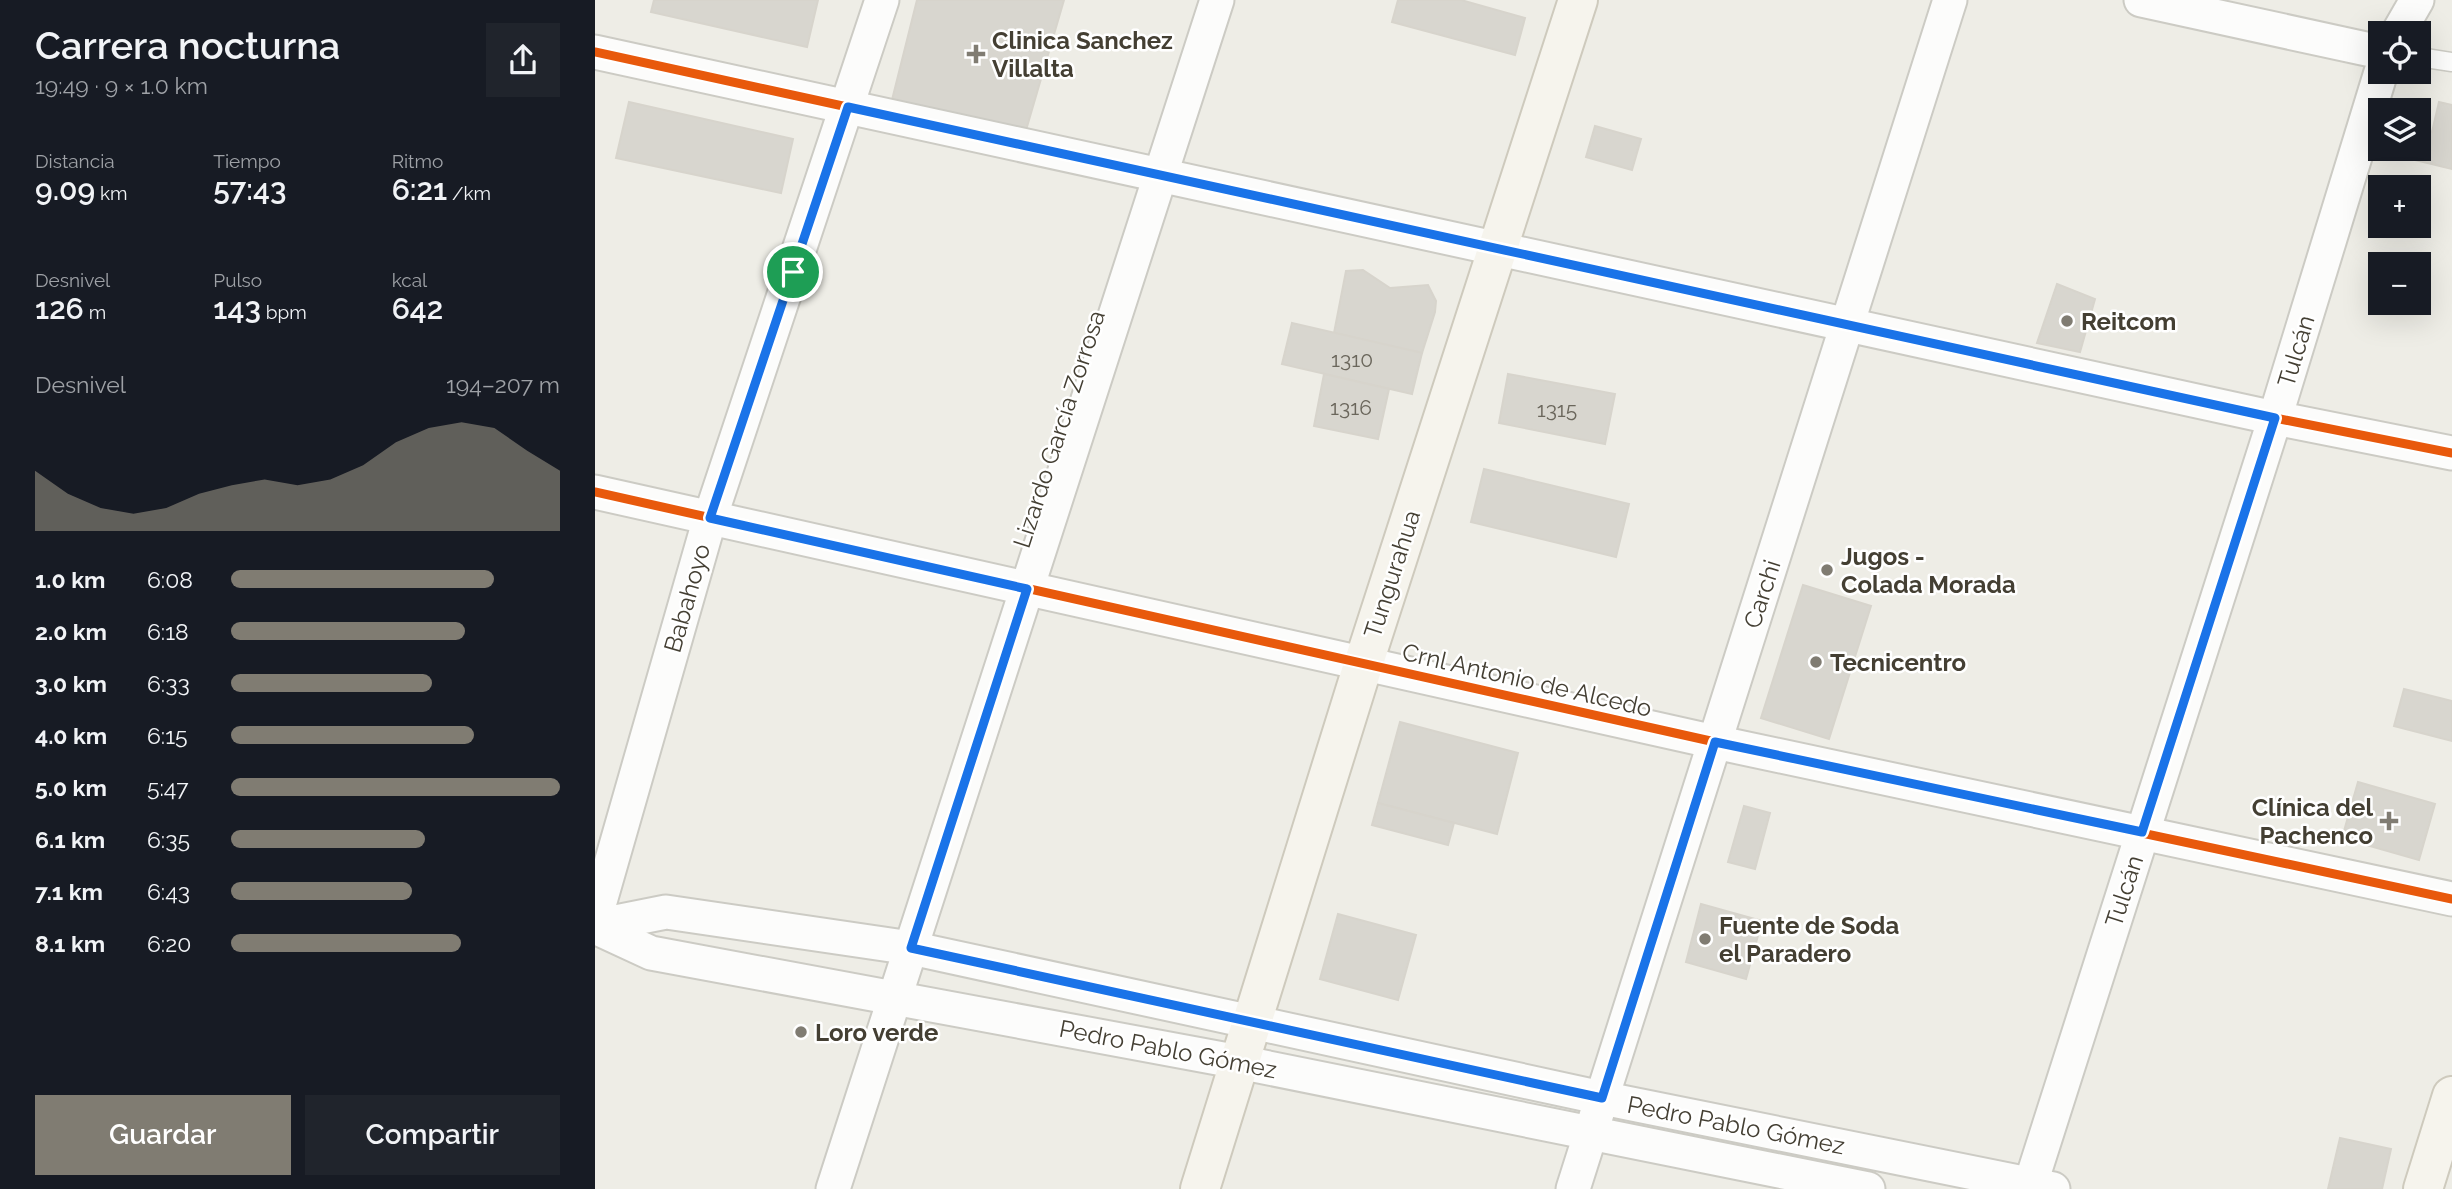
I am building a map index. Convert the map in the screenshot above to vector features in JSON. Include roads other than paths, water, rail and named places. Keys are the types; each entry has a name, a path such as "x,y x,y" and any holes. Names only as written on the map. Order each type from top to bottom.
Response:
{"main road":[{"name":"Tungurahua","path":"1200,1189 1364,662 1578,0"},
{"path":"2423,1189 2452,1096"},
{"path":"2447,1189 2452,1173"}],"street":[{"name":"Babahoyo","path":"595,919 710,518 882,0"},
{"name":"Lizardo García Zorrosa","path":"833,1189 1217,0"},
{"name":"Carchi","path":"1573,1189 1950,0"},
{"path":"2141,0 2368,49"},
{"path":"2391,0 2393,21"},
{"path":"2402,21 2417,0"},
{"path":"595,52 1496,250 1847,323 2275,418 2452,453"},
{"name":"Tulcán","path":"2038,1187 2142,832 2275,418 2377,84"},
{"name":"Crnl Antonio de Alcedo","path":"595,492 1715,742 2452,900"},
{"name":"Pedro Pablo Gómez","path":"595,927 666,912 911,948 1602,1098 2038,1187"},
{"name":"Pedro Pablo Gómez","path":"595,927 650,953 896,996 1239,1062 1868,1189"}],"lane":[{"path":"2398,21 2405,0"},
{"path":"2431,59 2452,62"}],"place":[{"name":"Clinica Sanchez Villalta","path":"976,54"},
{"name":"Reitcom","path":"2067,321"},
{"name":"Jugos - Colada Morada","path":"1827,570"},
{"name":"Tecnicentro","path":"1816,662"},
{"name":"Clínica del Pachenco","path":"2389,821"},
{"name":"Fuente de Soda el Paradero","path":"1705,939"},
{"name":"Loro verde","path":"801,1032"}]}
